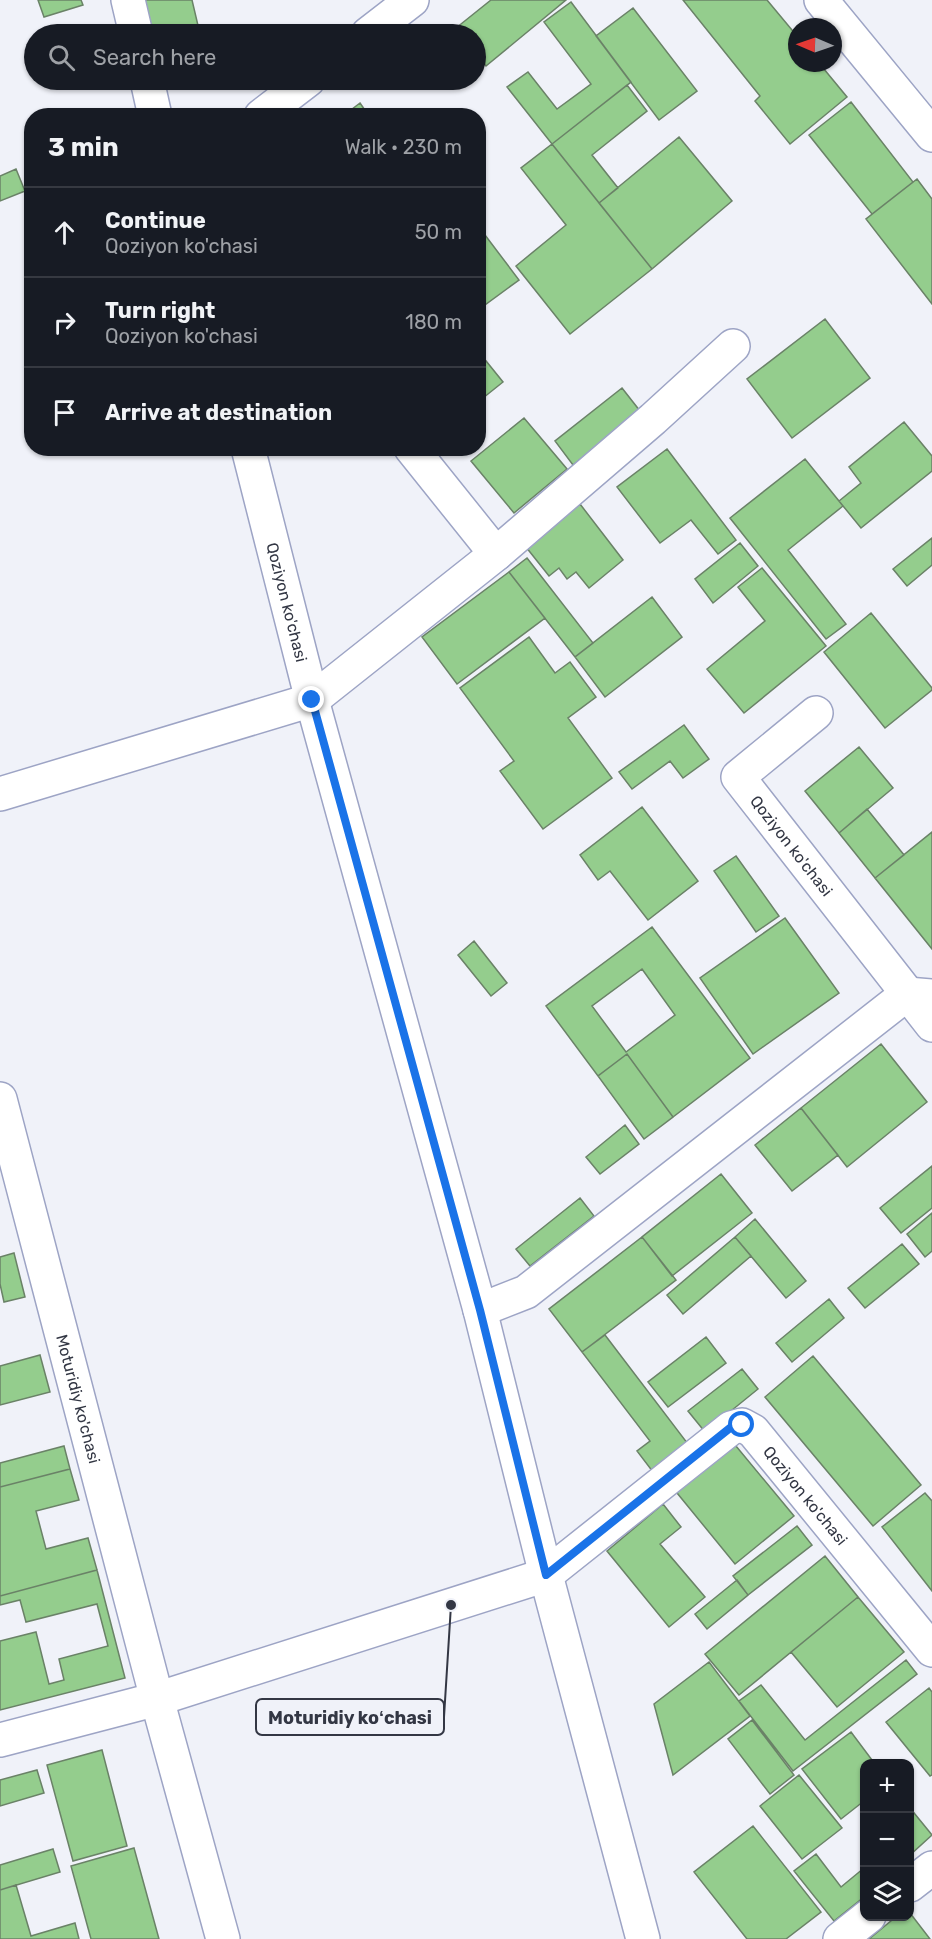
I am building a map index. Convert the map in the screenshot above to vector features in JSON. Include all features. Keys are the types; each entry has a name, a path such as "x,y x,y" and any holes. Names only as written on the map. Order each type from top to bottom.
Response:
{"street":[{"path":"128,0 134,24"},
{"path":"381,24 412,0"},
{"path":"821,0 932,135"},
{"path":"149,90 153,108"},
{"path":"271,108 295,90"},
{"path":"0,794 312,700 496,555 653,419 733,346"},
{"name":"Qoziyon ko'chasi","path":"250,456 312,700 480,1310 546,1575 643,1939"},
{"path":"417,456 496,555"},
{"name":"Qoziyon ko'chasi","path":"816,713 738,777 920,995 932,1025"},
{"path":"480,1310 526,1292 920,995"},
{"name":"Moturidiy ko'chasi","path":"0,1099 157,1699 223,1939"},
{"name":"Qoziyon ko'chasi","path":"546,1575 730,1428 742,1425 753,1431 932,1650"},
{"path":"0,1740 157,1699 546,1575"},
{"path":"914,1881 932,1868"},
{"path":"840,1939 864,1921"}],"building":[{"path":"38,0 81,0 83,5 44,17"},
{"path":"142,0 192,0 198,24 148,24"},
{"path":"491,0 566,0 486,66 486,24 461,24"},
{"path":"683,0 767,0 788,25 788,72 826,72 847,97 790,144 755,101 760,96"},
{"path":"571,2 631,82 552,144 507,87 528,72 557,109 591,84 544,22"},
{"path":"633,8 697,91 659,120 596,36"},
{"path":"627,85 647,111 592,155 618,188 599,203 552,144"},
{"path":"851,102 913,182 872,214 809,135"},
{"path":"360,103 363,108 353,108"},
{"path":"679,137 732,201 652,269 599,203"},
{"path":"552,144 652,269 570,334 516,266 566,225 521,168"},
{"path":"16,169 24,191 0,201 0,176"},
{"path":"917,179 932,199 932,304 866,219"},
{"path":"486,236 519,280 486,304"},
{"path":"825,319 870,378 792,438 747,379"},
{"path":"486,361 503,382 486,396"},
{"path":"622,388 640,411 573,465 555,441"},
{"path":"524,418 567,469 514,513 471,461 477,456 486,456 486,449"},
{"path":"904,422 932,456 932,471 861,528 839,501 861,483 849,467"},
{"path":"667,449 736,540 718,554 691,520 660,543 617,487"},
{"path":"805,459 843,506 788,550 846,624 826,639 730,518"},
{"path":"580,504 623,560 589,588 576,572 567,579 559,568 549,576 526,547"},
{"path":"932,538 932,565 907,586 893,569"},
{"path":"740,543 758,566 713,603 695,579"},
{"path":"527,558 593,643 575,657 509,572"},
{"path":"762,568 826,646 744,713 707,669 765,621 738,587"},
{"path":"509,572 545,618 457,684 422,637"},
{"path":"652,597 682,637 605,697 575,657"},
{"path":"871,613 932,688 885,728 824,652"},
{"path":"529,637 555,673 570,662 596,697 568,718 612,778 543,829 500,771 514,761 460,688"},
{"path":"684,725 709,759 683,778 670,761 632,789 619,772"},
{"path":"859,747 893,788 839,833 805,791"},
{"path":"642,807 698,881 648,920 610,871 598,880 580,855"},
{"path":"867,809 904,855 875,878 839,833"},
{"path":"932,832 932,949 875,878"},
{"path":"736,856 779,916 756,932 714,871"},
{"path":"785,918 839,993 753,1054 700,978"},
{"path":"652,927 750,1058 673,1117 627,1054 598,1076 546,1006","holes":["642,969 675,1015 626,1052 592,1006"]},
{"path":"474,941 507,983 491,996 458,955"},
{"path":"881,1044 927,1102 847,1167 801,1108"},
{"path":"627,1054 673,1117 644,1139 598,1076"},
{"path":"801,1108 838,1155 792,1191 755,1145"},
{"path":"625,1125 639,1144 600,1174 586,1157"},
{"path":"932,1166 932,1208 901,1233 880,1208"},
{"path":"721,1174 752,1213 672,1276 642,1237"},
{"path":"580,1198 594,1216 530,1266 516,1249"},
{"path":"932,1213 932,1251 925,1257 907,1234"},
{"path":"755,1219 806,1281 786,1298 735,1237"},
{"path":"642,1237 676,1280 582,1352 549,1309"},
{"path":"735,1237 751,1256 683,1314 667,1295"},
{"path":"902,1244 919,1264 865,1308 848,1288"},
{"path":"14,1253 25,1297 4,1302 0,1284 0,1257"},
{"path":"829,1299 844,1318 792,1362 776,1343"},
{"path":"605,1335 688,1444 653,1472 637,1451 650,1441 582,1352"},
{"path":"706,1337 726,1363 668,1407 648,1382"},
{"path":"40,1355 50,1392 0,1405 0,1366"},
{"path":"813,1356 921,1485 873,1526 765,1397"},
{"path":"742,1369 758,1389 705,1432 688,1411"},
{"path":"731,1440 794,1516 735,1564 673,1488"},
{"path":"64,1446 70,1469 0,1487 0,1463"},
{"path":"70,1469 79,1500 36,1511 46,1549 88,1538 97,1570 0,1596 0,1487"},
{"path":"925,1493 932,1501 932,1591 882,1527"},
{"path":"663,1504 681,1527 660,1544 705,1597 669,1627 607,1551"},
{"path":"797,1526 812,1545 748,1595 733,1576"},
{"path":"825,1556 858,1597 739,1695 705,1654"},
{"path":"97,1570 125,1678 0,1710 0,1641 36,1632 49,1684 64,1680 59,1659 108,1646 97,1604 26,1622 20,1600 0,1605 0,1596"},
{"path":"737,1580 748,1595 707,1629 695,1614"},
{"path":"858,1597 904,1652 837,1707 791,1652"},
{"path":"906,1660 917,1674 793,1771 739,1701 761,1685 805,1740"},
{"path":"709,1662 750,1716 673,1775 654,1704"},
{"path":"929,1688 932,1692 932,1775 930,1776 886,1722"},
{"path":"752,1720 794,1775 770,1794 728,1739"},
{"path":"851,1732 871,1759 860,1759 860,1804 841,1819 802,1769"},
{"path":"102,1750 127,1846 73,1861 47,1765"},
{"path":"37,1770 44,1793 0,1806 0,1780"},
{"path":"799,1775 842,1828 802,1859 760,1806"},
{"path":"914,1813 932,1835 914,1851"},
{"path":"753,1826 821,1912 786,1939 747,1939 694,1872"},
{"path":"134,1848 159,1939 91,1939 71,1866"},
{"path":"53,1849 60,1872 0,1890 0,1865"},
{"path":"816,1854 841,1887 860,1871 860,1900 834,1921 794,1871"},
{"path":"16,1885 31,1936 75,1923 79,1939 0,1939 0,1890"},
{"path":"914,1918 930,1939 869,1939 891,1921 914,1921"}],"place":[{"name":"Moturidiy koʻchasi","path":"451,1605"}],"route":[{"path":"312,700 480,1310 546,1575 730,1428 742,1425"}]}
